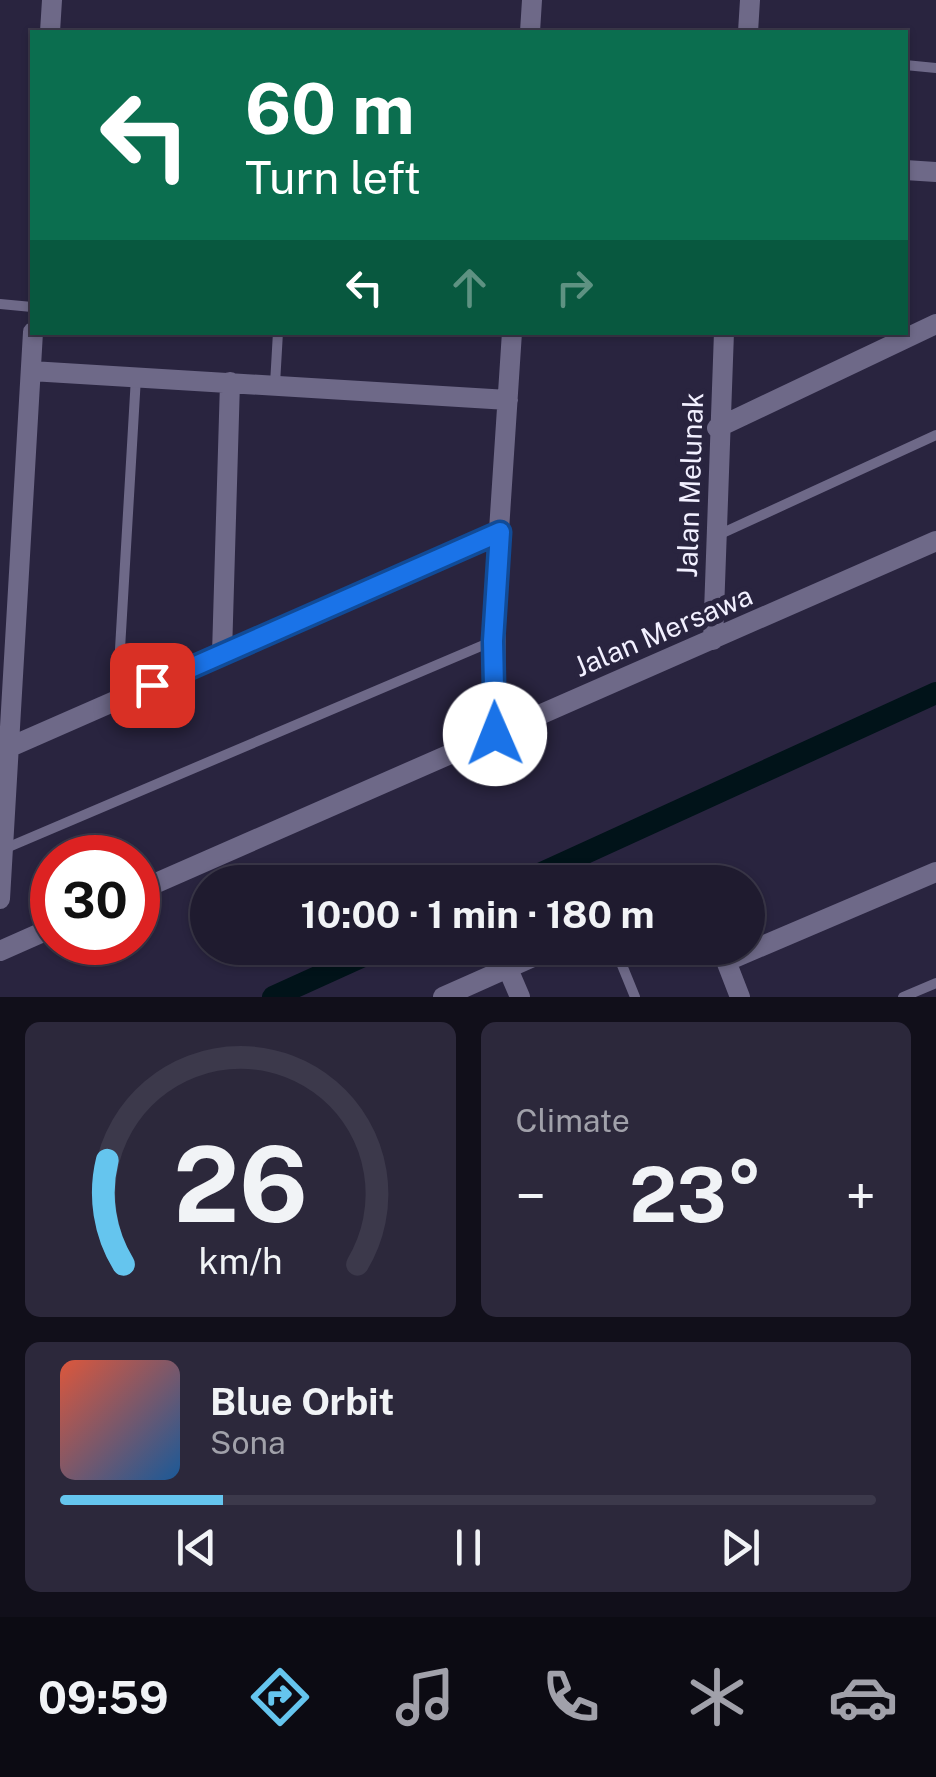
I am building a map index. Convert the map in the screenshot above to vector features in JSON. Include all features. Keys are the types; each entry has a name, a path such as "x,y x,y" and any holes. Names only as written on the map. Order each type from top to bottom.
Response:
{"street":[{"path":"50,30 52,0"},
{"path":"530,30 532,0"},
{"path":"748,30 750,0"},
{"path":"908,170 936,172"},
{"path":"718,428 936,324"},
{"path":"0,899 10,748 8,628 33,335"},
{"path":"495,734 493,641 512,335"},
{"name":"Jalan Melunak","path":"713,640 724,335"},
{"path":"31,370 508,400"},
{"path":"222,654 230,382"},
{"path":"10,748 500,532"},
{"name":"Jalan Mersawa","path":"160,881 936,542"},
{"path":"765,938 936,872"},
{"path":"0,951 30,938"},
{"path":"443,997 518,965"},
{"path":"728,965 740,997"},
{"path":"508,970 520,997"}],"lane":[{"path":"908,65 936,68"},
{"path":"0,304 30,306"},
{"path":"275,384 278,335"},
{"path":"117,700 136,376"},
{"path":"716,536 936,435"},
{"path":"4,850 493,641"},
{"path":"622,965 635,997"},
{"path":"903,997 936,983"}],"waterway":[{"path":"559,865 936,693"},
{"path":"273,997 344,965"}],"route":[{"path":"152,685 500,532 493,641 495,734"}]}
